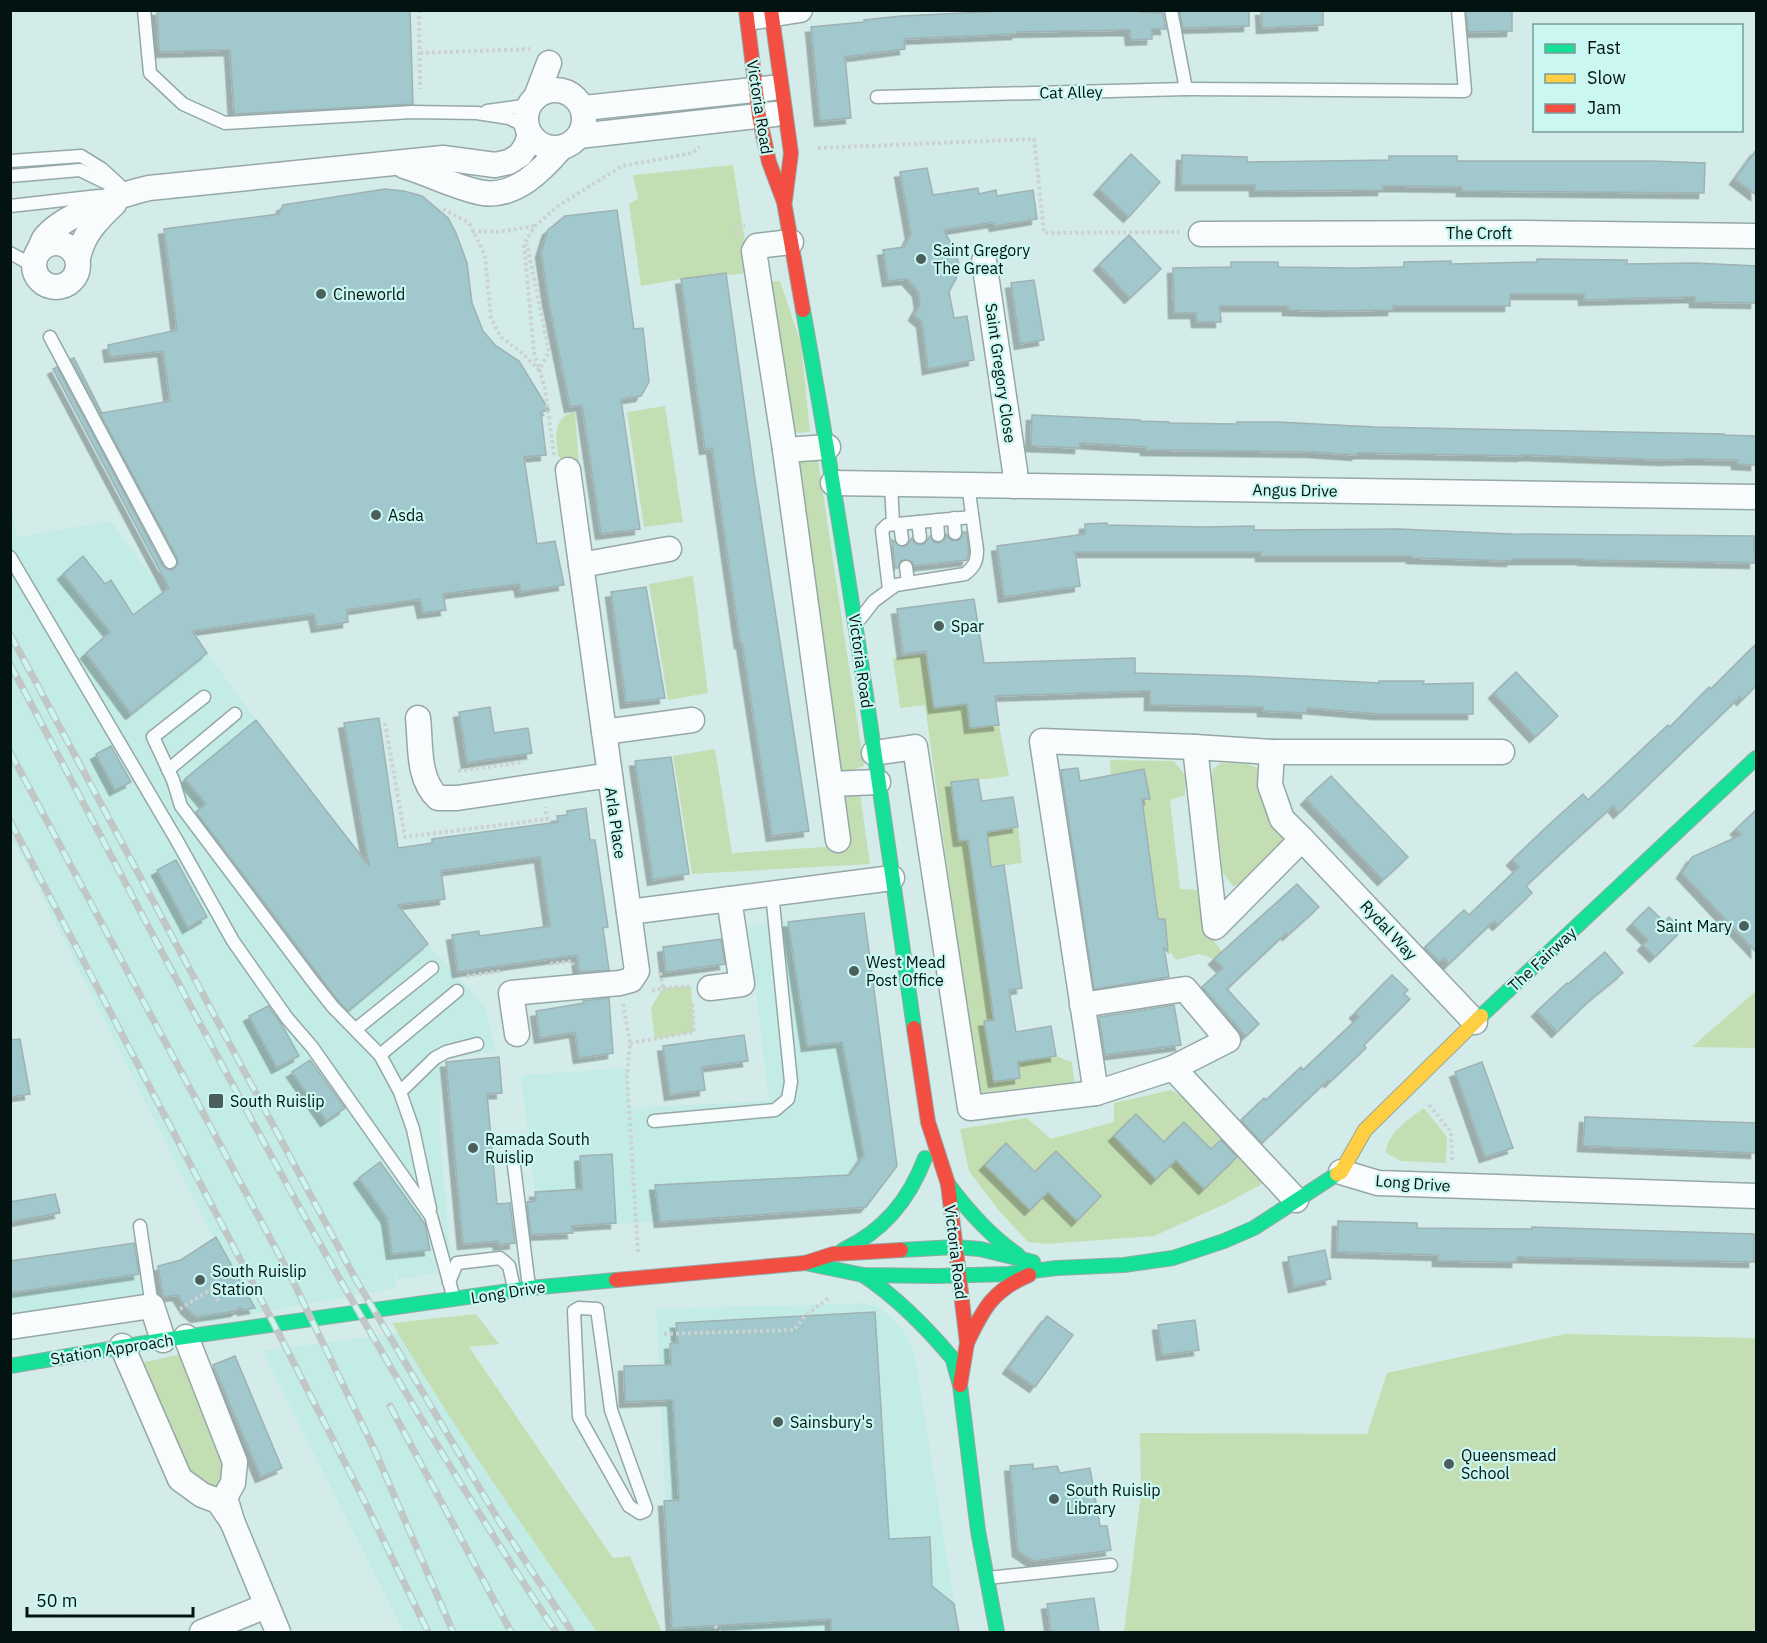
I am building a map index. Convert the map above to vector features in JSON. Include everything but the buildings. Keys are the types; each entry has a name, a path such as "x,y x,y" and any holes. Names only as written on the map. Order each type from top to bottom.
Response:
{"street":[{"path":"746,14 800,10"},
{"name":"Victoria Road","path":"772,12 791,153 784,201"},
{"name":"Victoria Road","path":"746,14 759,116 769,162 784,201 828,447 856,623 928,1122 948,1184 967,1343 960,1385"},
{"path":"584,108 782,86"},
{"path":"127,192 90,228 81,245 77,273 67,284 60,287 45,284 39,279 36,259 45,238 63,222 127,192 159,187 394,162 443,158 495,165 509,162 520,155 526,147 531,116 549,91 572,95 584,108 584,122 570,142 544,168 504,192 484,193 394,162"},
{"path":"531,116 536,141 543,146 786,113"},
{"name":"The Croft","path":"1201,234 1529,233 1756,236"},
{"path":"791,242 757,246 754,251 785,450 838,840"},
{"path":"36,259 48,244 62,243 69,246 78,258"},
{"name":"Saint Gregory Close","path":"984,261 1016,486"},
{"path":"785,450 828,447"},
{"name":"Arla Place","path":"562,468 581,565 637,971 631,980 620,983"},
{"name":"Angus Drive","path":"833,483 1756,497"},
{"path":"581,565 669,549"},
{"path":"418,718 423,777 429,790 438,798 457,798 610,777"},
{"path":"604,732 692,720"},
{"path":"1096,1093 1042,741 1272,752 1502,752"},
{"path":"874,753 915,747 970,1108 1096,1093 1173,1068 1228,1040 1185,989 1082,1005"},
{"path":"1196,747 1215,927 1302,838"},
{"name":"Rydal Way","path":"1272,752 1270,784 1282,819 1475,1022"},
{"name":"The Fairway","path":"1341,1172 1365,1130 1475,1022 1756,758"},
{"path":"832,784 878,782"},
{"path":"629,912 891,878"},
{"path":"698,991 742,984 729,899"},
{"path":"517,1035 511,993 620,983"},
{"path":"1173,1068 1296,1200"},
{"name":"Victoria Road","path":"928,1122 926,1158 928,1191"},
{"path":"833,1254 854,1246 874,1234 886,1222 911,1192 926,1158"},
{"name":"Long Drive","path":"805,1263 863,1275 937,1281 959,1275 1124,1265 1173,1258 1254,1228 1341,1172 1378,1183 1756,1196"},
{"path":"948,1184 963,1204 997,1239 1029,1261"},
{"name":"Victoria Road","path":"932,1241 937,1281"},
{"name":"Long Drive","path":"213,1334 588,1281 805,1263 833,1254 932,1241 955,1247 980,1249 1057,1268"},
{"path":"967,1343 986,1305 999,1290 1011,1281 1039,1271"},
{"path":"863,1275 878,1284 907,1308 952,1359"},
{"path":"10,1327 152,1306 174,1338 235,1462 233,1483 225,1497 232,1521 278,1632"},
{"name":"Victoria Road","path":"943,1324 960,1385 978,1531 997,1632"},
{"name":"Station Approach","path":"10,1366 174,1338 213,1334"},
{"path":"122,1347 180,1479 201,1495 218,1501 232,1521"},
{"path":"202,1632 266,1606"}],"lane":[{"path":"144,10 150,73 183,104 225,123 412,112 531,116"},
{"path":"1171,10 1186,89"},
{"name":"Cat Alley","path":"877,97 1186,89 1465,91 1458,10"},
{"path":"477,113 509,118 531,116"},
{"path":"10,161 81,156 102,170 127,192"},
{"path":"10,176 80,170 127,192"},
{"path":"10,206 127,192"},
{"path":"10,253 36,259"},
{"path":"50,337 170,562"},
{"path":"891,484 896,524 902,539"},
{"path":"856,623 874,601 896,585 960,575 972,569 977,561 968,485"},
{"path":"889,589 882,530 886,525 972,517"},
{"path":"954,518 955,533"},
{"path":"937,520 938,535"},
{"path":"918,522 920,537"},
{"path":"10,557 176,839 233,941 287,1018 312,1047 431,1216"},
{"path":"958,561 960,575"},
{"path":"941,563 943,577"},
{"path":"923,565 925,579"},
{"path":"906,567 908,582"},
{"path":"204,697 153,737 181,806 314,984 380,1055 400,1092 413,1130 431,1216 454,1300"},
{"path":"168,770 235,714"},
{"path":"654,1121 775,1110 788,1099 791,1082 772,893"},
{"path":"356,1029 432,968"},
{"path":"380,1055 457,991"},
{"path":"400,1092 435,1058 446,1052 477,1044"},
{"path":"514,1166 530,1288"},
{"path":"141,1226 152,1306"},
{"path":"449,1282 457,1263 500,1258 509,1266 514,1290"},
{"path":"588,1281 588,1307"},
{"path":"588,1307 597,1309 611,1410 646,1508 640,1513 629,1506 579,1417 574,1311 588,1307"},
{"path":"986,1578 1111,1564"}],"path":[{"path":"418,10 420,89"},
{"path":"420,53 537,49"},
{"path":"814,148 1034,139 1044,233 1201,234"},
{"path":"562,468 545,388 534,353 524,244 535,226 558,206 622,166 692,153 698,147 707,146"},
{"path":"444,209 469,224 485,255 491,318 501,337 520,351 539,370"},
{"path":"737,239 735,227 754,224"},
{"path":"472,231 499,232 535,226"},
{"path":"526,241 549,352 539,370"},
{"path":"620,983 630,1043 627,1076 638,1255"},
{"path":"630,1043 694,1032 698,991 663,988"},
{"path":"1429,1105 1450,1132 1452,1167"},
{"path":"179,1310 211,1289"},
{"path":"664,1334 794,1330 805,1316 833,1295"},
{"path":"715,1626 720,1632"}],"shaded area":[{"path":"10,503 18,537 111,521 256,720 428,944 486,1008 496,1051 441,1060 440,1135 452,1270 397,1280 393,1263 396,1288 251,1314 240,1308 231,1315 210,1322 197,1317 187,1309 179,1295 163,1297 157,1266 181,1260 214,1239 16,845 11,845"},
{"path":"864,913 897,1166 866,1207 573,1226 573,1232 538,1235 521,1075 628,1068 629,1108 769,1101 748,926"},
{"path":"137,1243 145,1300 11,1318 11,1261"},
{"name":"Sainsbury's","path":"863,1303 879,1307 904,1331 914,1351 959,1632 672,1632 656,1309"},
{"path":"430,1329 642,1632 404,1632 262,1351"}],"green space":[{"path":"733,165 750,273 681,279 641,286 629,204 638,199 633,175"},
{"path":"780,281 801,344 810,432 799,433 791,429 769,282"},
{"path":"665,406 683,522 644,527 627,412"},
{"path":"575,412 579,465 562,460 558,455 557,428 561,419"},
{"path":"818,460 864,766 847,772 839,769 794,462"},
{"path":"693,576 708,693 668,700 649,584"},
{"path":"926,654 934,708 967,704 971,728 999,725 1009,776 951,783 960,841 988,837 987,832 1018,827 1022,863 972,870 990,993 998,1019 984,1022 994,1082 1020,1078 1018,1062 1056,1056 1072,1062 1074,1082 978,1093 925,705 900,708 893,658"},
{"path":"715,749 732,853 824,847 847,848 840,798 860,794 870,864 692,874 673,756"},
{"path":"1110,760 1174,761 1185,775 1185,795 1170,800 1180,889 1202,890 1207,933 1222,951 1214,959 1199,954 1176,960 1167,948 1165,919 1158,919 1142,799 1149,799 1143,769 1111,775"},
{"path":"1221,763 1248,764 1259,769 1268,810 1283,838 1281,850 1244,885 1233,886 1223,873 1212,780 1213,769"},
{"path":"691,986 694,1032 655,1039 651,1008 663,988"},
{"path":"1756,991 1756,1048 1692,1047"},
{"path":"1171,1090 1190,1101 1264,1183 1225,1204 1154,1236 1046,1244 1028,1242 1000,1212 969,1171 960,1129 1027,1118 1051,1139 1114,1122 1114,1103","holes":["1136,1114 1164,1142 1185,1122 1228,1166 1204,1189 1176,1160 1156,1179 1114,1136","1006,1144 1035,1172 1077,1220 1048,1192 1030,1210 985,1165"]},
{"path":"1424,1108 1447,1137 1446,1163 1401,1161 1386,1153 1394,1133"},
{"path":"476,1314 499,1344 469,1347 613,1558 630,1556 662,1632 597,1632 466,1441 392,1323"},
{"name":"Queensmead School","path":"1565,1334 1756,1338 1756,1632 1124,1632 1141,1494 1140,1433 1367,1434 1387,1373"},
{"path":"181,1354 229,1460 218,1490 205,1490 187,1473 141,1363"}],"railway":[{"path":"10,634 355,1278 499,1521 572,1632"},
{"path":"10,664 271,1156 339,1277 408,1397 556,1632"},
{"path":"10,752 292,1279 375,1451 453,1632"},
{"path":"10,821 262,1301 364,1500 428,1632"},
{"path":"390,1406 511,1632"}],"traffic: fast":[{"path":"803,310 848,578 914,1028"},
{"path":"1481,1016 1756,758"},
{"path":"843,1250 871,1234 893,1213 903,1201 925,1158"},
{"path":"805,1263 863,1275 936,1276 1008,1274 1057,1268 1124,1265 1173,1258 1254,1228 1337,1174"},
{"path":"948,1184 980,1223 1018,1255"},
{"path":"901,1250 955,1247 980,1249 1033,1262"},
{"path":"863,1275 911,1314 953,1359"},
{"path":"10,1366 163,1340 530,1288 616,1280"},
{"path":"954,1364 960,1385 978,1531 997,1632"}],"traffic: slow":[{"path":"1337,1174 1341,1172 1365,1130 1481,1016"}],"traffic: jam":[{"path":"746,10 759,116 769,162 784,202 803,310"},
{"path":"771,10 791,153 785,200"},
{"path":"914,1028 928,1122 948,1184 967,1343 960,1385"},
{"path":"616,1280 805,1263 833,1254 901,1250"},
{"path":"967,1343 990,1302 1006,1287 1029,1275"}],"place":[{"name":"Saint Gregory The Great","path":"921,259"},
{"name":"Cineworld","path":"321,294"},
{"name":"Asda","path":"376,515"},
{"name":"Spar","path":"939,626"},
{"name":"Saint Mary","path":"1744,926"},
{"name":"West Mead Post Office","path":"854,971"},
{"name":"South Ruislip","path":"216,1101"},
{"name":"Ramada South Ruislip","path":"473,1148"},
{"name":"South Ruislip Station","path":"200,1280"},
{"name":"Sainsbury's","path":"778,1422"},
{"name":"Queensmead School","path":"1449,1464"},
{"name":"South Ruislip Library","path":"1054,1499"}]}
